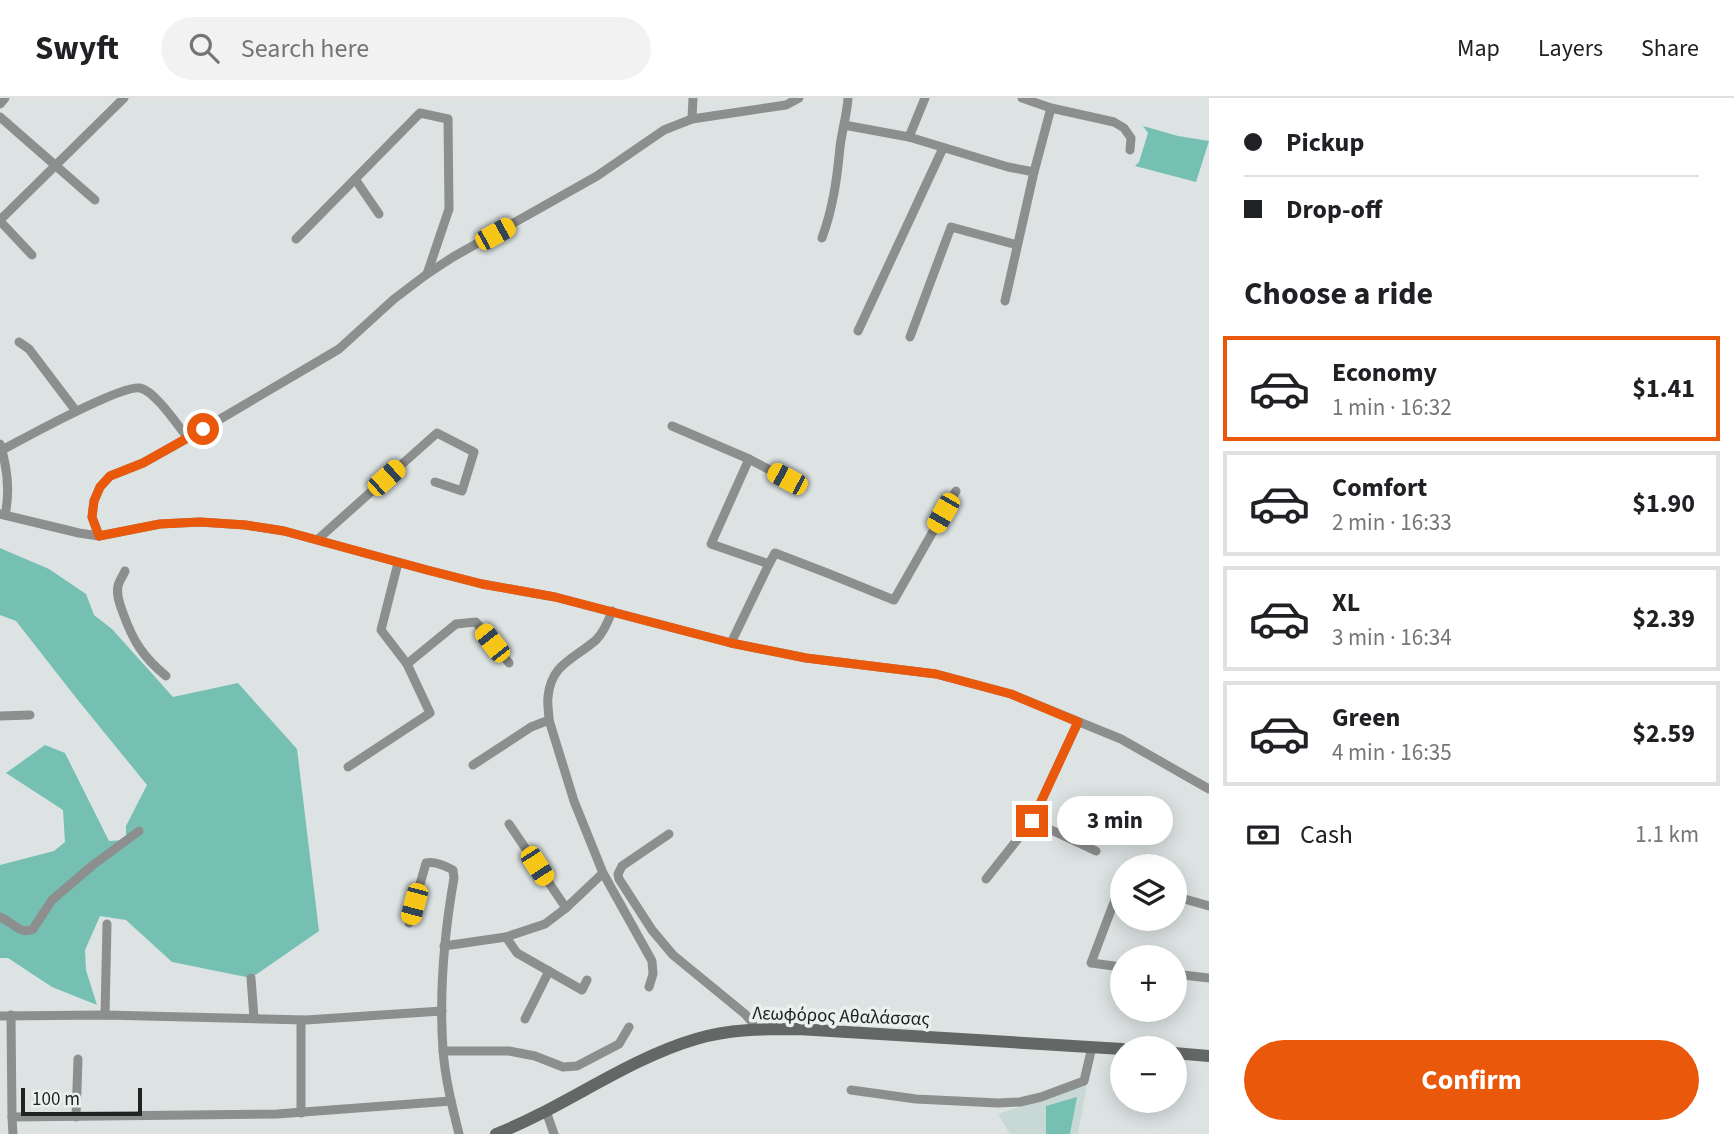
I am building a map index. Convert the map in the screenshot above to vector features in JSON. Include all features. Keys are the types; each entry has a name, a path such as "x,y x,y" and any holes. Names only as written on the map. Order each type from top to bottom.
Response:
{"main road":[{"name":"Λεωφόρος Αθαλάσσας","path":"496,1134 647,1058 697,1039 723,1033 754,1029 811,1030 1110,1048"},
{"path":"1187,1054 1209,1056"}],"street":[{"path":"0,104 5,98"},
{"path":"32,255 0,220 124,98"},
{"path":"692,119 693,98"},
{"path":"99,536 92,517 94,501 100,487 110,476 143,463 339,349 394,299 453,257 597,176 664,130 692,119 786,105 799,98"},
{"path":"822,238 835,193 848,98"},
{"path":"909,138 925,98"},
{"path":"1021,98 1051,108 1114,121 1124,128 1131,138 1130,150"},
{"path":"1005,301 1051,108"},
{"path":"296,239 420,113 448,119 449,209 427,274"},
{"path":"0,117 95,200"},
{"path":"844,125 909,138 1034,172"},
{"path":"858,331 943,148"},
{"path":"355,179 379,214"},
{"path":"910,337 951,227 1017,244"},
{"path":"19,342 29,349 76,411"},
{"path":"188,438 150,393 139,388 118,393 1,447 5,460 8,504 3,515 99,536 160,524 200,522 271,529 482,584 555,597 731,643 806,658 936,674 1011,694 1121,739 1209,789"},
{"path":"672,426 749,459 787,479"},
{"path":"317,540 437,433 474,452 462,491 435,482"},
{"path":"749,459 711,544 769,564"},
{"path":"731,643 775,553 894,600 956,491"},
{"path":"348,767 430,713 407,664 381,630 398,563"},
{"path":"125,571 118,584 118,592 131,636 146,659 166,676"},
{"path":"612,611 597,639 561,666 552,680 548,698 549,720 574,801 603,873 652,961 653,974 649,987"},
{"path":"407,664 456,624 476,622 509,663"},
{"path":"0,716 30,715"},
{"path":"473,765 531,727 549,720"},
{"path":"986,879 1032,821 1078,722"},
{"path":"1032,821 1096,851"},
{"path":"509,824 566,908"},
{"path":"0,917 29,932 52,900 139,831"},
{"path":"669,834 622,866 619,879 652,930 673,955 745,1014 754,1029"},
{"path":"410,923 426,863 444,865 453,870 444,946 442,1011 443,1051 459,1134"},
{"path":"444,946 506,937 545,924 603,873"},
{"path":"1187,900 1209,906"},
{"path":"1110,913 1091,963 1110,965"},
{"path":"105,1014 107,924"},
{"path":"506,937 517,953 582,990 587,980"},
{"path":"525,1019 549,971"},
{"path":"1187,975 1209,978"},
{"path":"251,978 254,1018"},
{"path":"0,1016 105,1014 301,1020 442,1011"},
{"path":"11,1015 13,1134"},
{"path":"301,1020 301,1113"},
{"path":"443,1051 509,1051 536,1056 563,1067 578,1066 619,1044 629,1027"},
{"path":"851,1090 916,1099 1020,1102 1084,1081 1091,1047"},
{"path":"76,1117 78,1059"},
{"path":"12,1117 301,1113 451,1101"},
{"path":"546,1111 554,1134"}],"shaded area":[{"path":"1087,1084 1078,1134 1010,1134 998,1114"}],"green space":[{"path":"1143,126 1209,141 1196,182 1135,166 1139,162 1148,133"},
{"path":"0,548 49,569 86,594 94,615 112,629 173,697 238,683 297,749 319,931 251,978 172,962 126,920 100,916 85,950 86,970 97,1005 52,987 8,958 0,958 0,865 54,851 65,842 63,810 6,773 45,745 65,753 109,841 126,840 126,826 147,785 16,621 0,615"},
{"path":"1077,1097 1070,1134 1046,1134 1046,1106"}],"route":[{"path":"203,429 143,463 110,476 100,487 94,501 92,517 99,536 160,524 200,522 284,531 482,584 555,597 731,643 806,658 936,674 1011,694 1078,722 1032,821"}]}
